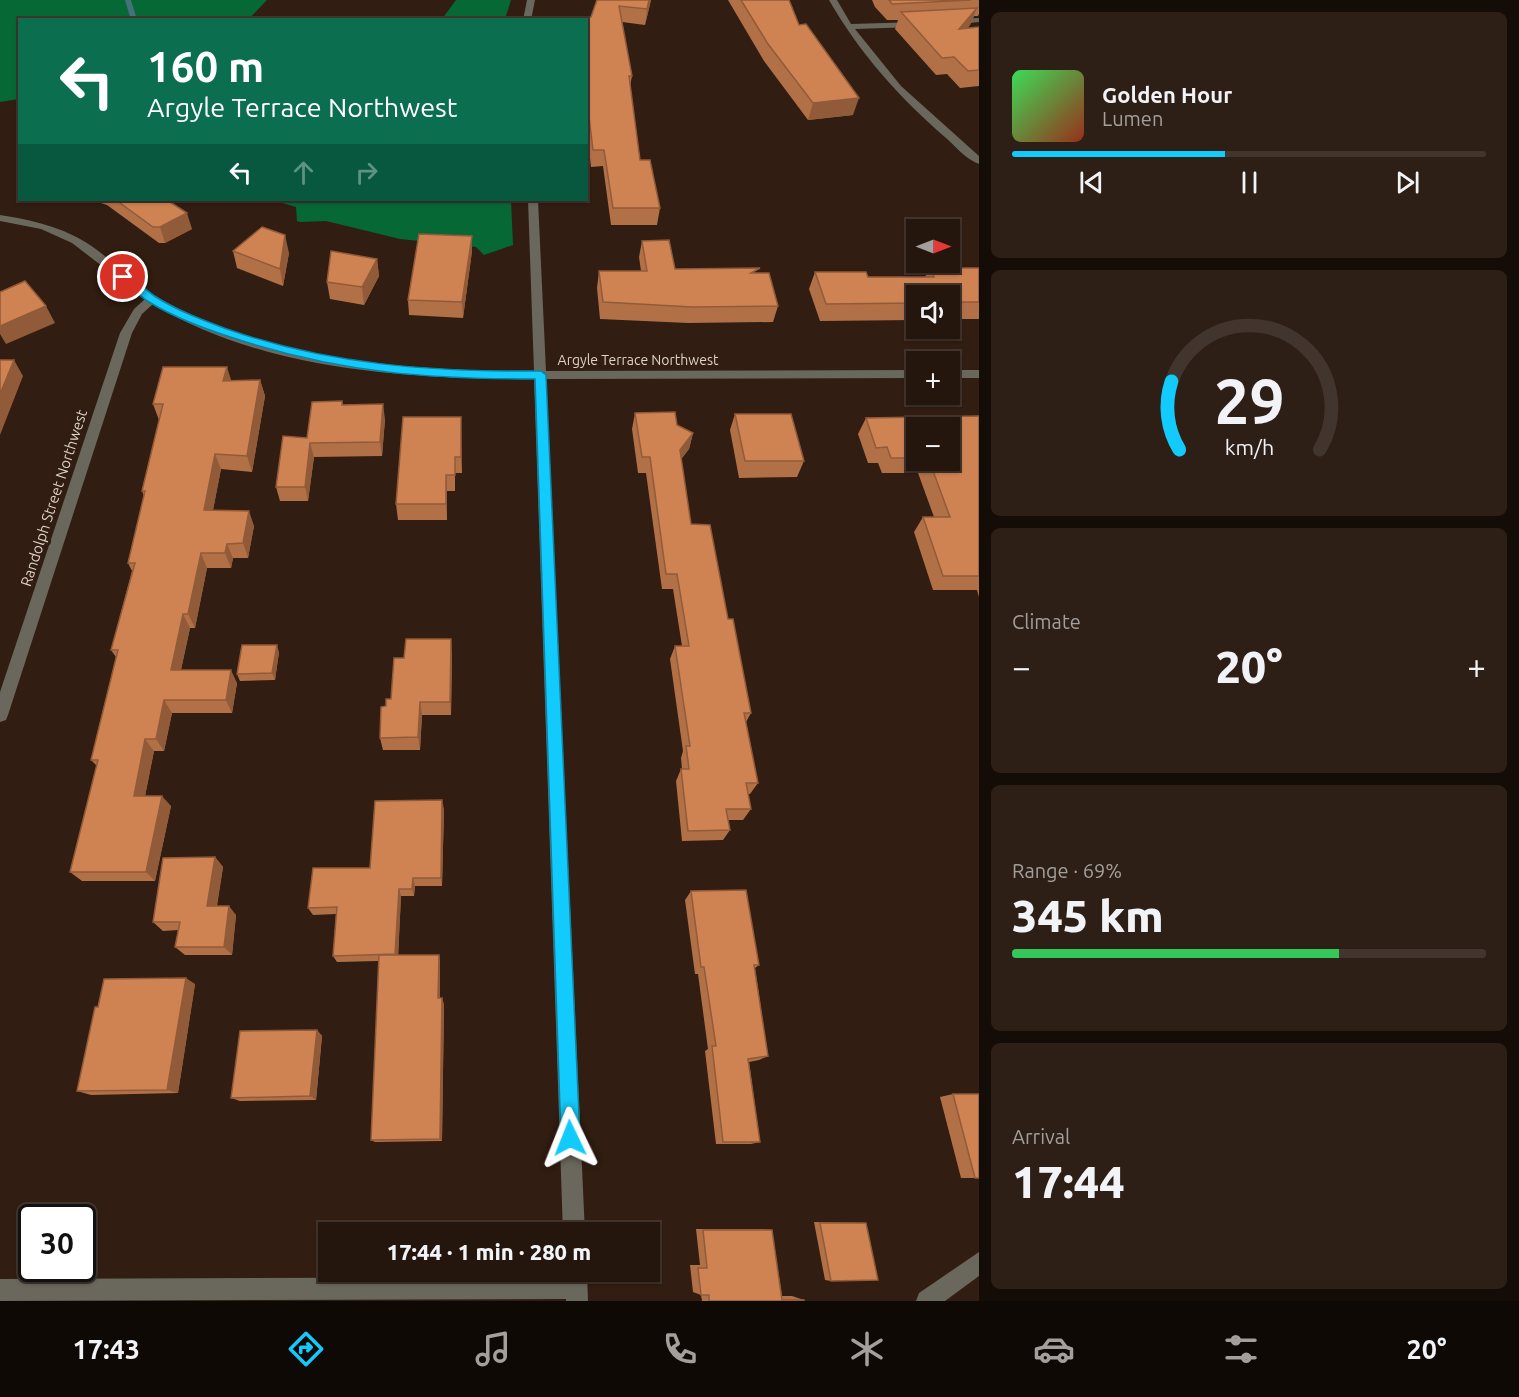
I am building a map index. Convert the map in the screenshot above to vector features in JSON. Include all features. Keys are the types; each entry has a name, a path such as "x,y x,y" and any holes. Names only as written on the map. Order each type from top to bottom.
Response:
{"street":[{"path":"527,18 531,0"},
{"path":"833,0 872,59 944,132 979,161"},
{"path":"936,23 979,20"},
{"path":"849,27 925,23"},
{"path":"533,201 574,1222"},
{"name":"Argyle Terrace Northwest","path":"0,218 41,226 76,241 152,299 224,332 325,360 384,369 441,374 906,374"},
{"name":"Randolph Street Northwest","path":"0,715 126,333 138,312 152,299"},
{"path":"960,374 979,374"},
{"path":"927,1301 979,1263"},
{"path":"0,1290 576,1287"}],"green space":[{"path":"0,0 267,0 250,18 18,18 18,99 0,102"},
{"path":"456,0 511,0 505,18 443,18"},
{"path":"251,201 511,201 513,245 484,255 476,247 400,239 326,221 300,222 297,221 296,207 279,202 252,203"}],"building":[{"path":"597,0 649,0 647,9 619,6 632,76 629,76 640,160 650,160 660,208 613,208 604,150 593,150 588,109 588,18 578,17 591,17"},
{"path":"741,0 789,0 799,25 806,24 859,98 813,103 768,44"},
{"path":"889,0 971,0 892,4"},
{"path":"977,8 959,29 979,27 979,70 968,71 954,57 942,58 901,12"},
{"path":"117,201 169,201 187,213 160,227 153,227"},
{"path":"262,227 285,235 280,269 233,251"},
{"path":"419,234 472,236 462,302 408,300"},
{"path":"669,240 675,269 760,268 751,273 769,273 778,306 692,307 603,302 599,271 647,271 642,241"},
{"path":"331,251 377,259 362,287 327,282"},
{"path":"960,268 979,268 979,302 960,302 960,285 906,285 906,303 826,304 815,272 866,272 868,277 934,277 932,273 960,273"},
{"path":"25,281 46,306 0,326 0,292"},
{"path":"0,360 14,360 0,394"},
{"path":"163,367 227,367 223,381 260,380 247,456 215,454 204,510 249,511 243,543 227,544 225,553 201,553 188,614 183,614 171,670 231,670 226,700 164,700 156,739 145,739 134,796 162,796 146,872 70,872 98,760 91,760 118,650 111,650 135,563 128,563 145,491 142,491 163,404 153,404"},
{"path":"342,401 342,405 383,404 380,442 310,443 305,487 276,487 283,436 307,438 312,402"},
{"path":"675,412 677,425 693,433 680,450 691,524 710,525 728,619 733,619 751,713 744,713 758,783 746,783 751,809 726,809 730,830 688,831 681,769 689,769 686,746 690,746 675,646 689,646 677,574 666,574 650,457 642,457 635,413"},
{"path":"735,414 791,414 804,461 745,461"},
{"path":"979,416 979,576 943,576 923,517 950,517 933,471 960,471 960,417 922,417"},
{"path":"403,417 461,417 461,457 455,457 455,475 446,475 446,504 396,504"},
{"path":"906,417 906,458 891,458 887,447 876,448 866,418"},
{"path":"406,639 451,639 450,702 420,702 418,737 380,738 381,707 386,706 386,699 391,699 394,658 404,658"},
{"path":"242,645 277,645 272,673 237,674"},
{"path":"442,800 441,878 413,878 412,889 399,889 395,954 333,956 337,907 308,908 313,868 370,868 375,801"},
{"path":"215,857 207,906 229,906 224,947 175,947 180,922 153,922 163,858"},
{"path":"746,890 759,965 754,965 768,1056 748,1059 760,1142 723,1142 712,1046 716,1046 704,967 701,967 691,891"},
{"path":"379,955 439,955 438,998 442,998 440,1139 371,1140"},
{"path":"186,978 167,1090 77,1091 95,1007 98,1007 104,979"},
{"path":"317,1030 310,1096 231,1098 240,1031"},
{"path":"953,1094 979,1094 979,1178 975,1178"},
{"path":"820,1223 866,1223 878,1280 831,1281"},
{"path":"703,1230 772,1230 782,1300 804,1301 709,1301 709,1295 701,1295 698,1268 707,1268"}],"waterway":[{"path":"128,0 133,18"}],"route":[{"path":"123,277 152,299 183,315 224,332 297,354 354,365 409,372 541,375 570,1138"}]}
